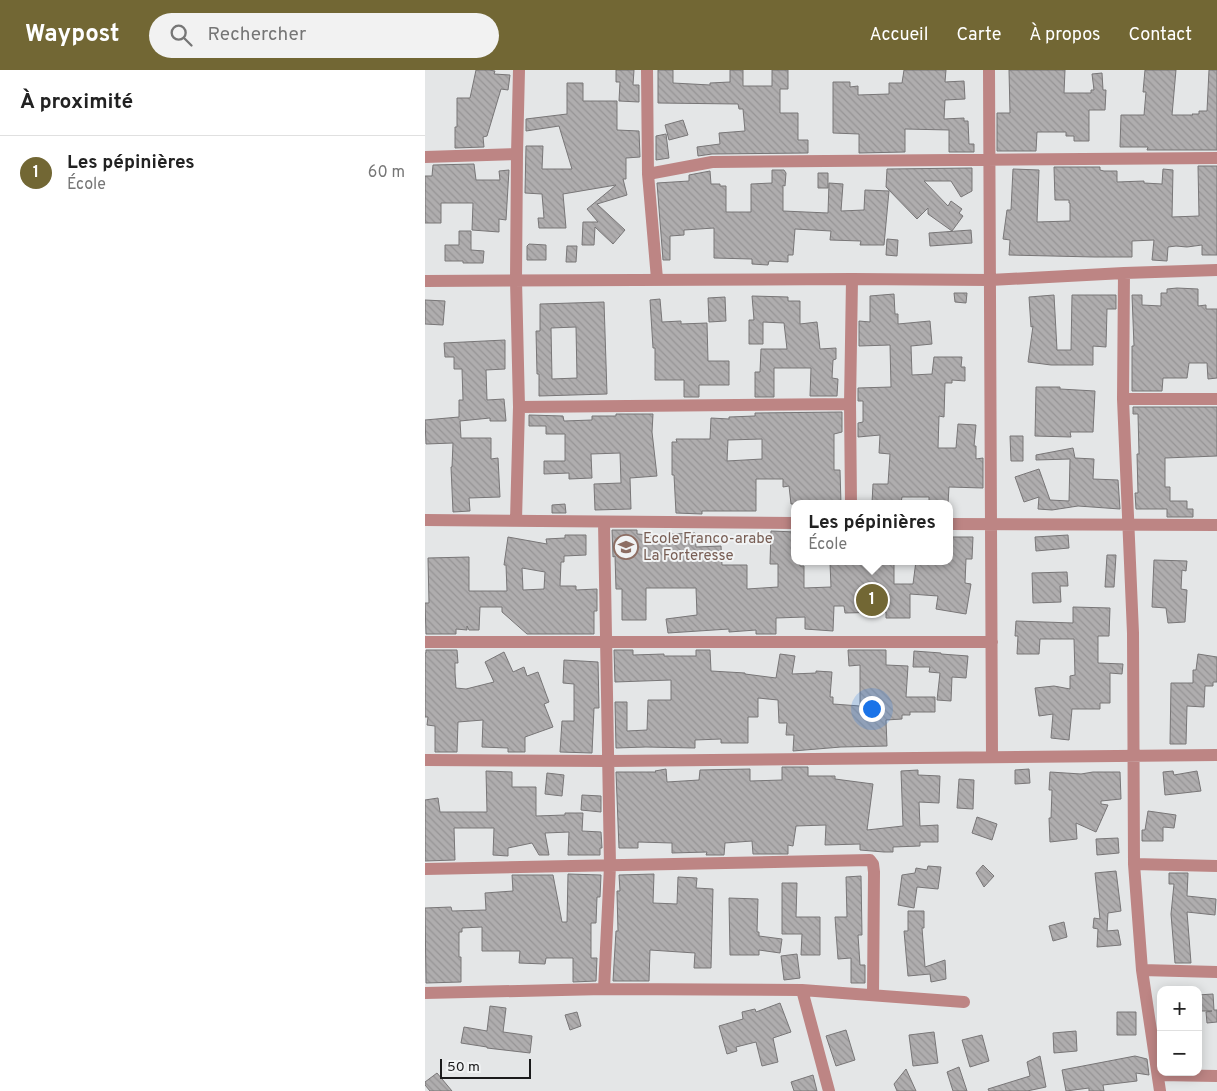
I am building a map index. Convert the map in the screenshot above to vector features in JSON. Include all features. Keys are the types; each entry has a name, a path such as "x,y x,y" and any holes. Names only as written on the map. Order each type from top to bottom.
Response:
{"street":[{"path":"516,520 519,407 516,280 519,70"},
{"path":"647,70 648,174 657,279"},
{"path":"989,70 992,756"},
{"path":"425,157 517,154"},
{"path":"648,174 712,162 1217,158"},
{"path":"425,281 657,279 990,280 1124,272 1217,270"},
{"path":"1124,272 1123,399 1133,633 1134,864 1142,970 1157,1063"},
{"path":"851,279 851,500"},
{"path":"1123,399 1217,399"},
{"path":"519,407 850,404"},
{"path":"425,520 791,523"},
{"path":"604,522 610,866 604,989"},
{"path":"953,524 1217,524"},
{"path":"425,642 992,642"},
{"path":"425,760 609,761 1217,755"},
{"path":"425,869 870,860 873,864 874,872 873,995"},
{"path":"1134,864 1217,866"},
{"path":"1142,970 1217,972"},
{"path":"425,993 604,989 802,990 964,1002"},
{"path":"802,990 829,1091"},
{"path":"1159,1076 1160,1091"},
{"path":"1202,1076 1217,1076"}],"building":[{"path":"476,70 489,70 495,71 494,74 510,75 508,90 501,89 487,136 483,137 484,147 455,148 457,98 470,98"},
{"path":"616,70 634,70 633,85 639,85 639,102 619,101 620,82 616,82"},
{"path":"658,70 673,70 673,83 710,85 710,83 730,82 730,70 743,70 743,86 772,86 772,70 788,70 788,89 780,89 780,113 798,113 798,140 808,140 808,153 712,154 698,156 697,147 720,144 719,133 745,131 743,109 739,109 738,104 658,103"},
{"path":"904,70 946,70 945,82 964,81 965,99 945,100 944,119 964,118 964,121 968,121 969,144 974,144 974,152 949,152 949,130 905,129 905,152 859,153 859,134 833,133 833,82 850,82 850,87 858,86 858,95 889,94 889,83 902,83"},
{"path":"1009,70 1065,70 1064,93 1091,93 1091,90 1094,90 1092,74 1102,73 1103,90 1106,90 1105,110 1089,110 1089,141 1074,141 1074,136 1066,136 1066,132 1037,132 1036,151 997,151 997,113 1010,113"},
{"path":"1145,70 1176,70 1172,115 1193,115 1199,114 1199,111 1207,111 1209,70 1217,70 1217,150 1147,150 1148,147 1120,147 1121,115 1144,115 1146,92 1143,92"},
{"path":"567,83 583,83 583,101 617,101 617,130 639,131 640,157 626,158 626,179 623,179 627,195 597,204 625,230 613,244 595,227 594,245 582,245 583,222 598,222 587,209 616,185 563,194 566,228 539,228 538,218 544,218 542,194 525,193 526,146 543,146 542,169 572,169 559,126 526,131 526,119 567,114"},
{"path":"683,120 688,135 669,140 665,125"},
{"path":"666,134 669,158 656,160 656,136"},
{"path":"474,164 476,180 500,180 499,171 509,170 506,220 499,219 499,232 472,230 473,203 441,203 441,223 425,223 425,176 432,176 433,165"},
{"path":"1198,166 1217,166 1217,255 1202,255 1202,245 1176,246 1168,247 1167,261 1152,260 1154,240 1132,241 1132,257 1009,255 1010,240 1003,239 1007,210 1011,210 1013,169 1039,170 1037,222 1070,221 1069,200 1055,200 1054,167 1100,167 1100,170 1104,171 1117,171 1117,182 1144,181 1144,183 1162,184 1163,169 1173,170 1172,217 1199,216"},
{"path":"972,168 972,191 961,197 951,181 924,181 948,206 951,201 962,209 959,213 963,216 952,231 928,214 928,208 917,219 886,187 887,169"},
{"path":"772,170 784,170 786,173 785,186 783,185 783,211 828,213 829,183 843,184 841,211 864,210 865,190 889,191 884,245 860,245 861,241 830,240 831,231 795,229 793,255 788,255 788,262 769,261 768,265 752,264 752,259 714,258 714,228 684,230 684,235 670,236 670,260 663,260 657,183 689,181 689,175 710,171 711,184 726,186 726,212 751,212 751,184 772,183"},
{"path":"818,173 828,173 828,188 818,188"},
{"path":"971,230 972,243 930,246 929,233"},
{"path":"459,231 471,231 471,250 484,251 483,263 445,261 445,245 459,245"},
{"path":"887,239 898,240 897,256 886,255"},
{"path":"529,244 546,245 546,260 527,260 527,246"},
{"path":"567,246 577,246 576,262 566,262"},
{"path":"1167,289 1198,289 1198,306 1206,305 1206,309 1217,309 1217,378 1208,379 1207,363 1189,363 1187,378 1163,378 1162,391 1132,391 1132,346 1134,346 1132,295 1142,295 1142,305 1161,306 1161,293 1167,293"},
{"path":"954,293 967,293 966,303 955,302"},
{"path":"894,294 895,314 898,314 898,324 930,321 932,344 911,346 912,375 932,374 934,357 962,357 961,367 965,367 965,381 952,380 952,383 945,383 944,417 939,416 938,448 956,448 958,424 976,425 974,446 976,446 976,459 983,458 983,488 949,487 948,500 929,500 929,497 902,497 902,500 872,500 873,484 888,484 890,454 879,453 880,435 858,437 858,423 863,422 863,401 858,401 858,388 891,387 890,345 859,346 859,321 870,322 870,296"},
{"path":"1054,295 1057,350 1071,350 1072,295 1116,295 1116,309 1107,309 1106,347 1093,346 1093,365 1051,365 1028,362 1033,326 1031,327 1029,297"},
{"path":"752,296 788,297 788,301 800,301 800,324 817,322 820,349 836,348 832,378 838,379 837,396 810,396 811,368 774,368 774,397 755,397 755,372 760,372 761,349 787,349 784,323 763,322 763,344 749,344 749,320 754,320"},
{"path":"725,297 726,321 709,322 708,298"},
{"path":"660,299 662,322 681,321 681,324 707,323 708,361 729,361 729,385 699,385 699,397 684,397 684,380 655,380 655,348 653,348 650,300"},
{"path":"425,300 445,301 443,325 425,324"},
{"path":"604,302 607,394 539,396 536,331 540,331 540,304","holes":["576,327 577,378 552,379 551,328"]},
{"path":"505,340 505,369 486,370 487,400 504,399 506,421 490,421 490,418 460,421 461,438 491,438 491,459 498,458 500,497 469,498 470,511 453,512 451,467 453,443 426,444 425,420 459,417 459,400 463,400 462,369 454,369 454,357 445,357 444,343"},
{"path":"1036,387 1060,387 1060,389 1095,391 1093,432 1070,432 1071,437 1035,436"},
{"path":"1133,407 1217,407 1217,456 1165,458 1165,487 1170,487 1170,501 1187,501 1187,509 1193,509 1193,517 1167,517 1167,509 1136,509 1135,493 1138,493 1137,454 1139,454 1138,414 1133,414"},
{"path":"842,412 842,432 834,434 834,470 840,470 841,500 791,500 791,504 789,486 783,487 783,479 756,479 756,511 702,511 702,514 676,513 674,475 672,475 672,442 677,442 676,439 710,439 711,418 729,419 729,417 755,416 755,413","holes":["762,439 762,459 727,461 728,440"]},
{"path":"616,414 653,414 652,432 657,476 630,478 631,509 595,510 594,484 621,483 620,453 591,454 592,478 569,479 569,473 544,474 544,461 565,461 565,434 546,434 546,426 529,426 529,415 563,416 564,421 592,420 592,416 616,416"},
{"path":"1010,436 1023,436 1023,461 1011,461"},
{"path":"1073,448 1075,458 1094,459 1093,479 1118,480 1120,509 1078,506 1052,510 1038,509 1039,497 1024,502 1015,477 1039,469 1050,500 1069,501 1070,459 1036,460 1036,455"},
{"path":"565,504 566,513 552,513 552,505"},
{"path":"612,530 637,530 637,534 672,537 672,534 695,533 696,547 721,546 722,565 747,565 747,589 778,587 778,564 770,564 771,531 791,532 791,565 804,566 804,588 831,587 830,565 894,565 894,584 913,584 915,565 953,565 953,537 973,537 972,559 966,559 965,583 971,584 966,614 936,609 938,596 910,594 910,618 886,618 886,612 845,613 844,606 834,606 833,631 805,629 805,617 776,618 776,634 756,634 756,630 729,632 729,629 668,633 666,619 697,615 696,588 646,588 646,620 622,620 622,589 616,589 615,556 613,557"},
{"path":"565,535 586,535 586,555 564,556 564,562 561,562 560,586 576,586 576,590 597,589 597,611 594,611 594,634 527,634 502,612 502,607 480,607 479,630 469,630 467,626 467,630 456,629 456,634 426,634 425,603 429,603 428,558 469,557 469,591 507,591 506,565 504,565 508,537 547,544 546,539 565,538","holes":["522,568 545,572 544,589 523,590"]},
{"path":"1068,535 1069,548 1036,551 1035,537"},
{"path":"1107,555 1116,555 1114,587 1105,587"},
{"path":"1154,560 1187,561 1186,571 1182,570 1181,589 1187,590 1185,622 1168,623 1166,608 1152,607"},
{"path":"1067,572 1068,586 1060,586 1061,602 1033,603 1032,573"},
{"path":"1073,607 1110,608 1109,636 1098,636 1098,663 1123,664 1122,674 1110,673 1110,703 1100,703 1100,709 1072,709 1069,740 1051,738 1053,714 1039,716 1035,688 1054,686 1070,689 1070,676 1075,675 1074,639 1040,639 1039,654 1017,654 1018,636 1015,636 1016,621 1073,623"},
{"path":"426,650 457,650 458,663 455,663 456,688 466,689 494,682 485,662 504,652 513,672 524,667 527,676 538,672 549,702 544,704 553,727 525,737 525,752 508,752 508,748 482,747 483,720 458,722 457,752 435,752 435,726 427,725 428,717 425,717"},
{"path":"614,650 633,650 633,655 696,656 696,650 710,650 711,671 745,673 776,678 780,654 795,656 792,674 816,673 816,671 832,672 830,697 833,697 833,704 860,706 860,665 849,666 848,650 886,650 886,665 908,666 906,697 935,697 935,712 910,712 910,715 902,715 902,719 886,720 887,746 793,751 794,735 786,735 787,723 779,723 778,700 758,698 758,717 748,717 748,743 721,743 721,739 695,740 695,748 616,748 615,702 627,702 627,731 647,730 648,700 671,700 671,680 615,682"},
{"path":"914,651 968,656 966,678 952,677 951,701 937,700 940,673 929,672 930,667 913,667"},
{"path":"1198,654 1217,657 1217,682 1213,682 1213,686 1205,686 1204,707 1187,706 1186,744 1170,744 1171,683 1193,683 1193,670 1196,670"},
{"path":"564,660 598,662 599,708 594,708 592,753 560,752 562,721 574,721 574,684 563,683"},
{"path":"782,767 808,767 808,776 835,776 835,779 873,784 867,830 903,826 901,771 918,770 918,775 940,776 939,803 919,802 920,826 938,825 938,842 920,842 920,846 893,847 893,852 860,850 860,844 825,845 826,825 796,826 793,846 788,845 788,854 753,854 752,841 725,843 724,855 706,855 707,852 672,853 672,843 638,842 638,848 619,848 616,772 656,772 666,769 667,782 699,780 700,770 750,769 750,781 782,780"},
{"path":"1029,769 1030,783 1015,784 1015,770"},
{"path":"486,771 512,772 512,787 536,787 536,816 583,813 582,831 601,832 602,848 600,848 600,855 568,855 569,832 545,833 549,855 539,855 532,843 508,848 508,856 493,855 494,828 454,828 455,860 425,861 425,800 438,798 440,812 487,812"},
{"path":"1173,771 1174,775 1197,771 1201,791 1165,795 1163,772"},
{"path":"1050,772 1081,774 1120,772 1121,799 1101,801 1101,804 1108,805 1096,832 1076,823 1077,839 1050,842 1049,818 1051,818 1052,790 1049,790"},
{"path":"547,773 564,775 562,796 545,794"},
{"path":"959,779 974,780 973,809 957,808"},
{"path":"582,795 601,796 601,812 581,810"},
{"path":"1148,811 1176,815 1174,828 1163,827 1163,841 1142,841 1142,830 1145,830"},
{"path":"977,817 997,824 992,840 972,833"},
{"path":"1118,838 1119,853 1097,855 1096,839"},
{"path":"983,865 994,876 984,887 976,873"},
{"path":"928,866 941,867 938,889 917,887 914,908 898,905 902,875 915,873 916,868 927,870"},
{"path":"1116,871 1121,911 1108,913 1107,931 1118,930 1121,945 1097,947 1098,929 1093,928 1094,918 1100,919 1095,873"},
{"path":"1169,873 1188,873 1187,896 1216,899 1215,915 1187,912 1191,963 1175,963 1171,914 1174,884 1169,884"},
{"path":"568,874 601,875 600,897 597,897 596,923 591,923 591,958 597,958 596,981 573,982 573,958 546,958 545,964 519,963 520,951 482,951 482,927 462,928 462,932 459,932 461,982 426,983 425,908 451,907 452,911 486,910 485,893 513,891 512,875 553,875 562,922 567,922"},
{"path":"654,874 653,903 677,904 678,877 697,878 696,888 713,889 711,968 694,968 695,953 650,950 649,981 613,981 616,931 618,931 617,891 620,891 619,875"},
{"path":"861,876 862,935 858,935 860,965 865,965 865,983 851,983 851,958 838,959 835,917 847,917 846,877"},
{"path":"782,883 797,883 796,917 820,917 820,955 801,955 802,934 782,934"},
{"path":"729,898 758,899 757,932 759,932 759,936 782,939 780,953 759,950 759,955 730,955"},
{"path":"908,911 924,911 924,928 922,928 925,967 945,960 946,979 931,982 930,974 908,976 904,931 908,931"},
{"path":"1064,922 1067,937 1053,941 1049,926"},
{"path":"797,954 800,978 784,980 781,956"},
{"path":"1213,994 1214,1010 1217,1010 1217,1022 1207,1023 1206,1012 1212,1011 1202,1011 1202,995"},
{"path":"780,1003 791,1032 773,1038 778,1062 762,1066 756,1042 736,1047 737,1051 727,1054 719,1026 743,1019 742,1012 755,1009 756,1012"},
{"path":"490,1006 506,1008 503,1032 532,1036 530,1053 461,1043 464,1027 487,1031"},
{"path":"577,1012 581,1026 570,1030 565,1015"},
{"path":"1117,1012 1136,1012 1136,1035 1117,1035"},
{"path":"846,1030 855,1060 836,1066 826,1036"},
{"path":"1076,1031 1077,1051 1054,1053 1053,1033"},
{"path":"934,1032 938,1063 913,1066 909,1035"},
{"path":"982,1035 989,1061 970,1067 962,1040"},
{"path":"1040,1056 1046,1087 1027,1091 989,1091 988,1089 1030,1076 1027,1062"},
{"path":"1135,1056 1147,1059 1149,1075 1136,1073 1137,1081 1103,1085 1104,1091 1089,1091 1089,1088 1066,1091 1062,1070"},
{"path":"959,1067 967,1091 953,1091 947,1072"},
{"path":"906,1069 916,1091 897,1091 894,1084"},
{"path":"437,1073 452,1091 430,1091 425,1085 425,1082"},
{"path":"813,1075 817,1091 794,1091 791,1082"}],"place":[{"name":"Ecole Franco-arabe La Forteresse","path":"626,547"},
{"name":"Les pépinières","path":"872,600"}]}
